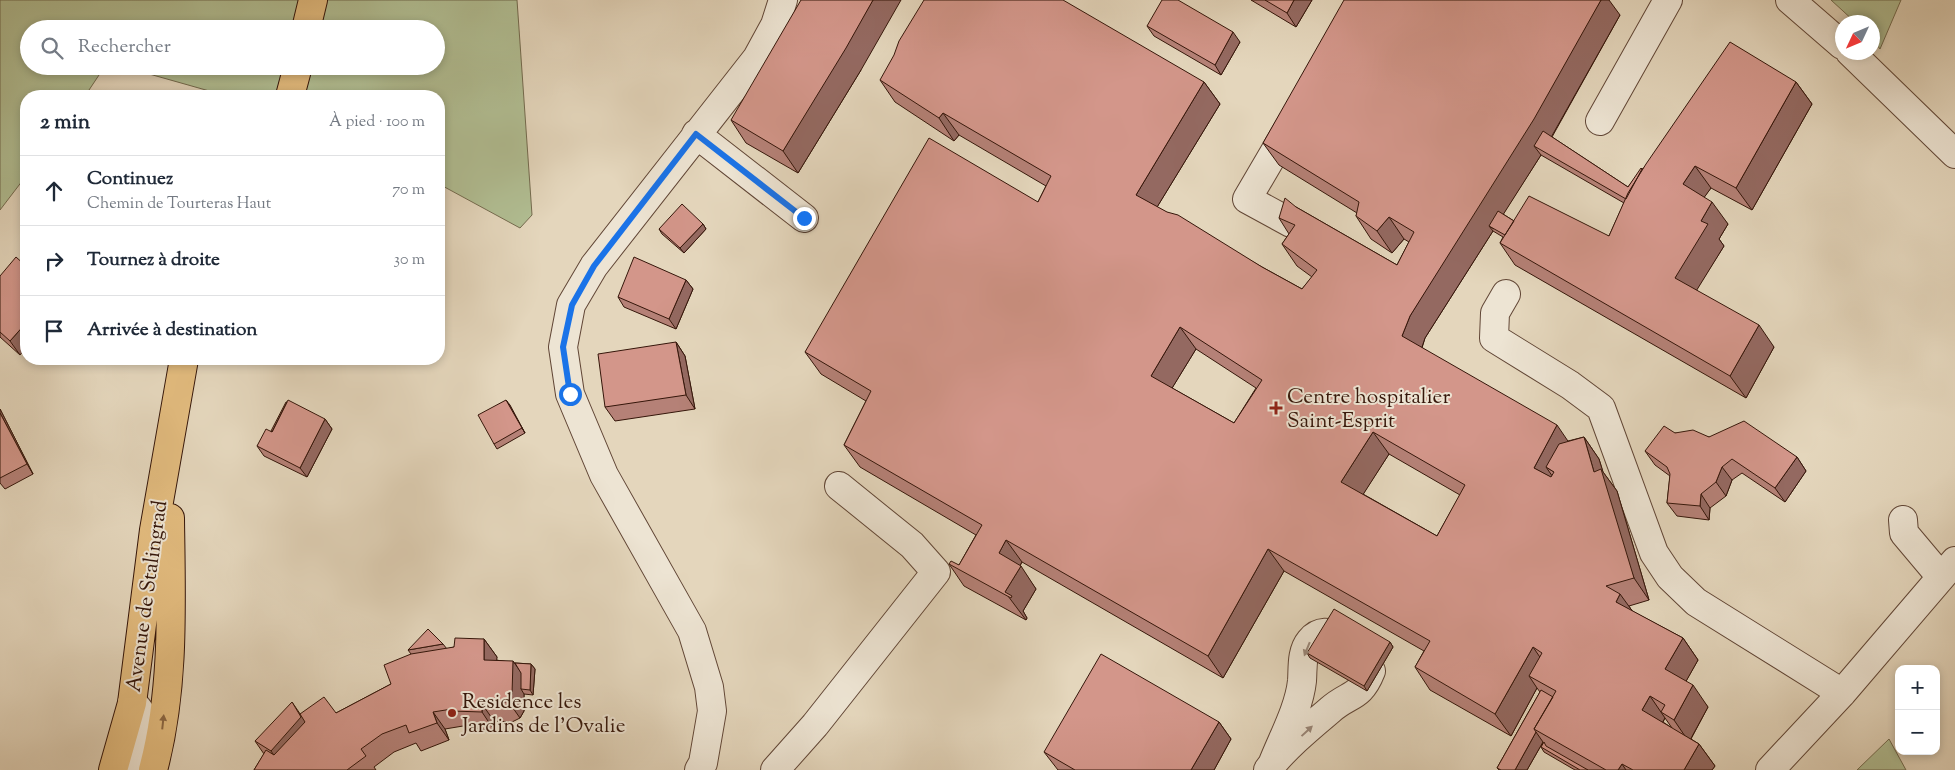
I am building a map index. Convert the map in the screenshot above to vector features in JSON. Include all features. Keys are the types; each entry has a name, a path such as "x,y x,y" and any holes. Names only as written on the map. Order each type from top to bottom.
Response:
{"main road":[{"path":"308,20 312,0"},
{"path":"292,90 296,75"},
{"name":"Avenue de Stalingrad","path":"113,770 132,703 154,530 183,365"},
{"name":"Avenue de Stalingrad","path":"153,770 162,738 171,641 172,421"}],"street":[{"path":"699,770 703,763 712,711 708,686 692,631 604,475 570,394 563,347 572,305 594,266 757,58 775,25 783,0"},
{"path":"1600,120 1668,0"},
{"path":"1790,0 1835,38"},
{"path":"1858,60 1955,154"},
{"path":"1291,224 1247,199 1305,100"},
{"path":"696,134 804,218"},
{"path":"1506,294 1495,313 1494,338 1570,385 1601,408 1654,553 1670,577 1696,602 1842,693"},
{"path":"775,770 815,725 936,572 912,545 840,486"},
{"path":"1770,770 1842,693 1948,569 1904,533 1903,520"},
{"path":"1328,632 1334,634 1354,647 1368,661 1371,671 1366,683 1358,693 1332,708 1270,767 1296,703 1301,684 1305,649 1311,639 1320,634 1328,632"},
{"path":"132,703 139,708 145,724 134,770"}],"green space":[{"path":"0,0 517,0 532,215 520,228 445,187 445,90 206,90 153,75 445,75 445,20 20,20 20,75 99,75 89,90 20,90 20,184 0,210"},
{"path":"1831,0 1901,0 1880,49 1880,15 1847,15"},
{"path":"1889,739 1895,750 1895,755 1898,755 1906,770 1857,770"}],"building":[{"path":"801,0 873,0 783,151 731,120"},
{"path":"924,0 1063,0 1204,82 1136,195 1167,212 1178,215 1262,267 1302,289 1317,270 1282,244 1295,225 1279,218 1285,198 1296,207 1397,265 1414,232 1389,217 1377,231 1356,216 1359,202 1263,143 1344,0 1601,0 1534,119 1410,316 1402,336 1557,425 1534,468 1551,477 1554,472 1546,467 1559,444 1584,437 1594,472 1601,469 1634,578 1606,586 1620,594 1616,602 1683,638 1665,669 1693,685 1674,720 1661,712 1665,705 1650,696 1642,710 1699,744 1684,770 1633,770 1622,764 1618,770 1606,770 1534,729 1556,691 1529,676 1542,653 1533,647 1495,714 1415,667 1430,641 1268,549 1208,656 1006,540 999,553 1021,566 1005,592 1012,596 1011,598 949,564 951,561 959,565 982,525 844,445 871,391 805,352 929,138 1038,202 1051,176 943,113 939,118 880,80 894,55 899,41","holes":["1180,327 1262,380 1234,423 1151,376","1373,432 1465,485 1437,536 1341,482"]},
{"path":"1162,0 1178,0 1233,32 1215,65 1147,26"},
{"path":"1265,0 1294,0 1287,13"},
{"path":"1730,42 1796,82 1736,188 1695,166 1683,184 1712,202 1701,221 1708,224 1675,278 1759,325 1730,376 1500,243 1529,196 1609,236 1628,193 1646,164"},
{"path":"1543,131 1628,187 1641,168 1626,199 1534,146"},
{"path":"682,204 703,224 680,248 659,229"},
{"path":"1498,211 1514,221 1505,235 1489,226"},
{"path":"16,257 20,261 20,330 10,341 0,332 0,276"},
{"path":"634,257 686,280 669,319 618,297"},
{"path":"676,342 686,395 605,407 598,354"},
{"path":"288,400 325,419 300,468 257,446 266,429 272,432"},
{"path":"506,400 522,428 494,444 478,415"},
{"path":"287,402 272,432 271,431"},
{"path":"0,413 27,464 0,478"},
{"path":"1744,421 1797,457 1775,488 1732,459 1722,467 1716,482 1701,494 1700,506 1667,503 1670,474 1667,467 1645,451 1664,426 1675,433 1693,430 1709,437"},
{"path":"1334,609 1390,642 1364,686 1307,653"},
{"path":"428,629 443,644 408,650"},
{"name":"Residence les Jardins de l'Ovalie","path":"455,638 484,639 484,660 513,661 512,694 508,701 500,704 482,704 482,712 452,711 452,709 433,712 437,723 409,733 406,725 382,734 361,749 366,756 347,770 254,770 266,750 274,755 305,722 300,714 324,697 336,713 391,684 384,665 411,654 454,647"},
{"path":"1101,654 1219,722 1191,770 1075,770 1044,752"},
{"path":"515,663 531,664 530,690 521,689 521,673"},
{"path":"1541,690 1553,697 1534,729 1536,732 1515,770 1501,770 1497,768"},
{"path":"292,702 301,717 271,751 255,741"},
{"path":"1544,742 1546,746 1588,770 1580,770 1541,747"}],"place":[{"name":"Centre hospitalier Saint-Esprit","path":"1276,408"},
{"name":"Residence les Jardins de l'Ovalie","path":"452,713"}],"route":[{"path":"570,394 563,347 572,305 594,266 696,134 804,218"}]}
